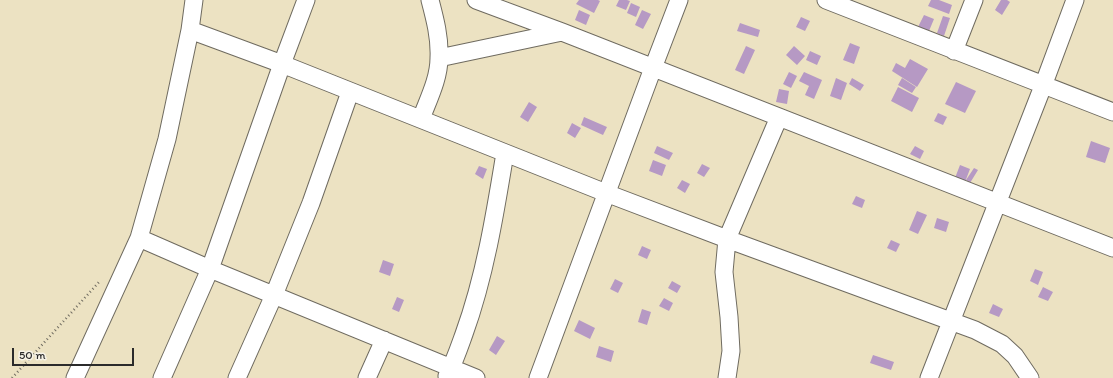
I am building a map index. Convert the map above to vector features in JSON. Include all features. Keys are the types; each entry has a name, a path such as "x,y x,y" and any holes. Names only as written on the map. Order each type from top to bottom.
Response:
{"street":[{"path":"75,378 140,238 167,139 190,30 194,0"},
{"path":"162,378 210,269 306,0"},
{"path":"421,119 436,76 439,58 438,37 430,0"},
{"path":"476,0 562,32 1113,248"},
{"path":"538,378 679,0"},
{"path":"954,51 974,0"},
{"path":"929,378 998,203 1075,0"},
{"path":"837,2 954,51 1113,112"},
{"path":"190,30 282,64 606,193 975,330 1002,344 1015,356 1030,378"},
{"path":"439,58 562,32"},
{"path":"237,378 274,295 311,203 350,92"},
{"path":"727,378 731,351 724,272 727,239 779,117"},
{"path":"449,373 470,318 494,216 505,153"},
{"path":"140,238 210,269 384,340 449,373 476,378"},
{"path":"367,378 384,340"}],"path":[{"path":"12,378 102,279"}],"building":[{"path":"579,0 600,1 594,13 576,4"},
{"path":"619,0 630,1 626,10 616,6"},
{"path":"931,0 939,0 952,5 949,14 928,6"},
{"path":"1001,0 1007,0 1010,2 1002,15 995,10"},
{"path":"631,3 640,7 636,17 627,13"},
{"path":"579,10 590,15 586,25 575,20"},
{"path":"642,10 651,14 643,29 635,25"},
{"path":"924,15 934,19 929,31 918,27"},
{"path":"943,16 950,18 944,36 937,33"},
{"path":"801,17 810,21 805,31 796,27"},
{"path":"740,23 760,30 758,37 737,31"},
{"path":"850,43 860,47 854,64 843,60"},
{"path":"746,46 755,50 744,74 735,70"},
{"path":"794,46 805,56 797,65 786,55"},
{"path":"810,51 821,56 817,65 806,60"},
{"path":"910,59 928,69 917,87 892,71 896,63 905,68"},
{"path":"789,72 797,76 791,88 783,84"},
{"path":"804,72 822,80 814,99 805,95 809,86 799,81"},
{"path":"836,78 847,83 841,100 830,96"},
{"path":"852,78 864,85 860,91 849,84"},
{"path":"902,78 916,87 912,93 898,85"},
{"path":"956,82 976,91 965,113 945,104"},
{"path":"898,87 919,98 912,112 891,101"},
{"path":"779,89 789,91 787,104 776,102"},
{"path":"529,102 537,107 528,122 520,117"},
{"path":"938,113 947,117 943,125 934,121"},
{"path":"584,117 607,127 603,135 581,125"},
{"path":"572,123 581,128 575,138 567,133"},
{"path":"1091,141 1110,148 1105,163 1086,157"},
{"path":"657,146 673,153 669,160 654,153"},
{"path":"915,146 924,151 920,159 910,154"},
{"path":"653,160 666,165 662,176 649,171"},
{"path":"702,164 710,168 704,177 697,173"},
{"path":"960,165 970,169 965,182 955,178"},
{"path":"479,166 487,169 483,179 475,174"},
{"path":"974,168 978,170 970,183 966,180"},
{"path":"682,180 690,184 685,193 677,188"},
{"path":"856,196 865,200 862,208 852,204"},
{"path":"917,211 927,215 918,234 909,230"},
{"path":"937,218 949,222 946,232 934,228"},
{"path":"891,240 900,244 896,252 887,248"},
{"path":"642,246 651,250 647,259 638,255"},
{"path":"383,260 394,264 390,276 379,272"},
{"path":"1035,269 1043,272 1038,285 1030,281"},
{"path":"615,279 623,283 618,293 610,289"},
{"path":"672,281 681,286 677,293 668,288"},
{"path":"1043,287 1053,292 1048,301 1038,297"},
{"path":"397,297 404,300 399,312 392,309"},
{"path":"664,298 673,303 669,311 659,306"},
{"path":"993,304 1003,309 999,317 989,313"},
{"path":"642,309 651,312 647,325 638,322"},
{"path":"579,320 595,328 590,339 574,331"},
{"path":"497,336 505,341 496,355 489,350"},
{"path":"599,346 614,351 611,362 596,357"},
{"path":"873,355 894,362 891,370 870,363"}]}
